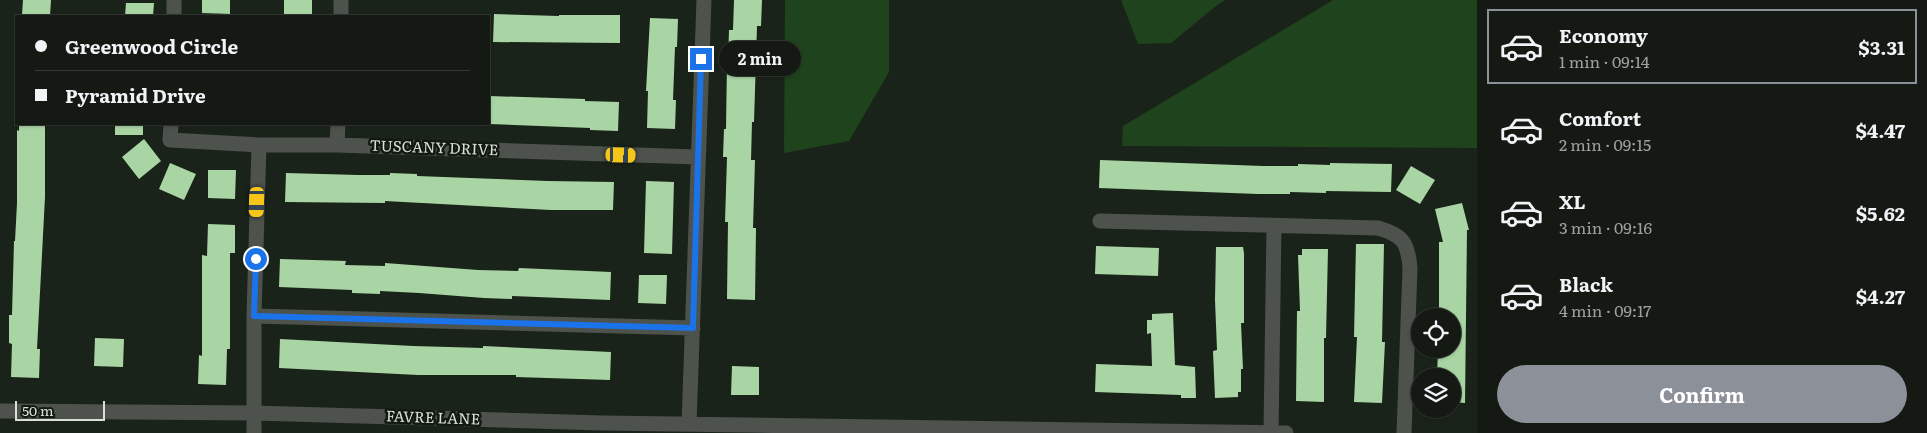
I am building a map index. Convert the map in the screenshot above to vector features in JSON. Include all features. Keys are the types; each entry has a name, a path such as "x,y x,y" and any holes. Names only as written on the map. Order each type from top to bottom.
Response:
{"street":[{"path":"174,0 174,15"},
{"path":"341,0 341,15"},
{"path":"689,424 704,0"},
{"name":"TUSCANY DRIVE","path":"171,125 170,140 259,145 337,145 697,157"},
{"path":"337,145 338,125"},
{"path":"254,433 254,316 259,145"},
{"path":"1100,221 1378,228 1391,232 1404,240 1409,256 1410,268 1404,433"},
{"path":"1271,433 1274,226"},
{"path":"254,316 693,328"},
{"name":"FAVRE LANE","path":"0,411 254,412 602,428 689,424 1286,433"}],"green space":[{"path":"785,0 889,0 889,72 849,141 784,153"},
{"path":"1121,0 1225,0 1171,43 1138,44"},
{"path":"1333,0 1477,0 1477,148 1122,146 1123,126"}],"building":[{"path":"23,0 51,0 50,15 22,15"},
{"path":"202,0 230,0 230,14 202,13"},
{"path":"284,0 312,0 312,15 284,15"},
{"path":"734,0 762,0 761,26 757,26 751,160 755,160 753,228 756,228 755,300 727,299 728,222 725,222 727,157 723,157 724,129 726,129 729,30 733,30"},
{"path":"126,3 154,3 153,15 125,15"},
{"path":"494,14 620,15 620,43 493,42"},
{"path":"650,18 678,19 673,100 676,100 675,129 647,128 648,91 646,91"},
{"path":"490,96 619,102 618,131 590,130 590,128 490,124"},
{"path":"19,125 45,125 45,197 37,349 40,349 39,378 11,377 12,344 9,343 9,315 12,315 17,203 17,130 19,131"},
{"path":"115,125 143,125 143,135 115,135"},
{"path":"144,139 161,161 139,179 122,157"},
{"path":"1100,160 1263,166 1330,165 1330,163 1392,164 1391,192 1326,191 1326,193 1290,192 1290,194 1258,194 1099,188"},
{"path":"170,163 196,174 184,200 159,189"},
{"path":"1411,166 1435,180 1420,204 1396,190"},
{"path":"208,170 236,170 235,199 208,198"},
{"path":"286,173 390,175 390,173 417,174 417,176 614,182 613,210 551,210 385,201 385,203 285,202"},
{"path":"646,181 674,182 672,254 644,253"},
{"path":"1462,203 1469,230 1467,230 1465,403 1461,403 1461,368 1437,368 1438,358 1461,358 1461,308 1439,308 1439,242 1443,242 1435,209"},
{"path":"208,224 235,225 235,253 230,253 230,349 227,349 226,385 198,384 199,355 202,356 202,255 207,256"},
{"path":"1356,244 1384,244 1382,342 1385,342 1382,403 1354,402 1357,337 1354,337"},
{"path":"1096,246 1159,248 1158,276 1095,274"},
{"path":"1216,247 1243,247 1244,253 1244,323 1241,323 1243,369 1241,369 1241,392 1238,392 1238,397 1215,398 1213,351 1217,350 1215,300"},
{"path":"1302,249 1328,249 1326,338 1324,338 1324,402 1296,401 1297,311 1300,311 1298,255 1302,255"},
{"path":"280,259 346,261 345,265 385,266 385,263 478,270 518,271 519,268 611,272 610,300 512,296 512,299 484,298 380,291 380,294 352,293 352,290 279,287"},
{"path":"639,275 667,275 666,304 638,303"},
{"path":"1173,313 1175,365 1195,367 1196,398 1181,398 1181,395 1095,392 1096,364 1152,366 1151,333 1147,334 1147,320 1152,320 1152,314"},
{"path":"95,338 124,339 123,367 94,366"},
{"path":"280,339 413,346 483,348 483,346 611,352 610,380 516,377 516,375 418,375 279,368"},
{"path":"732,366 759,367 759,395 731,395"}],"route":[{"path":"256,259 254,316 693,328 701,59"}]}
